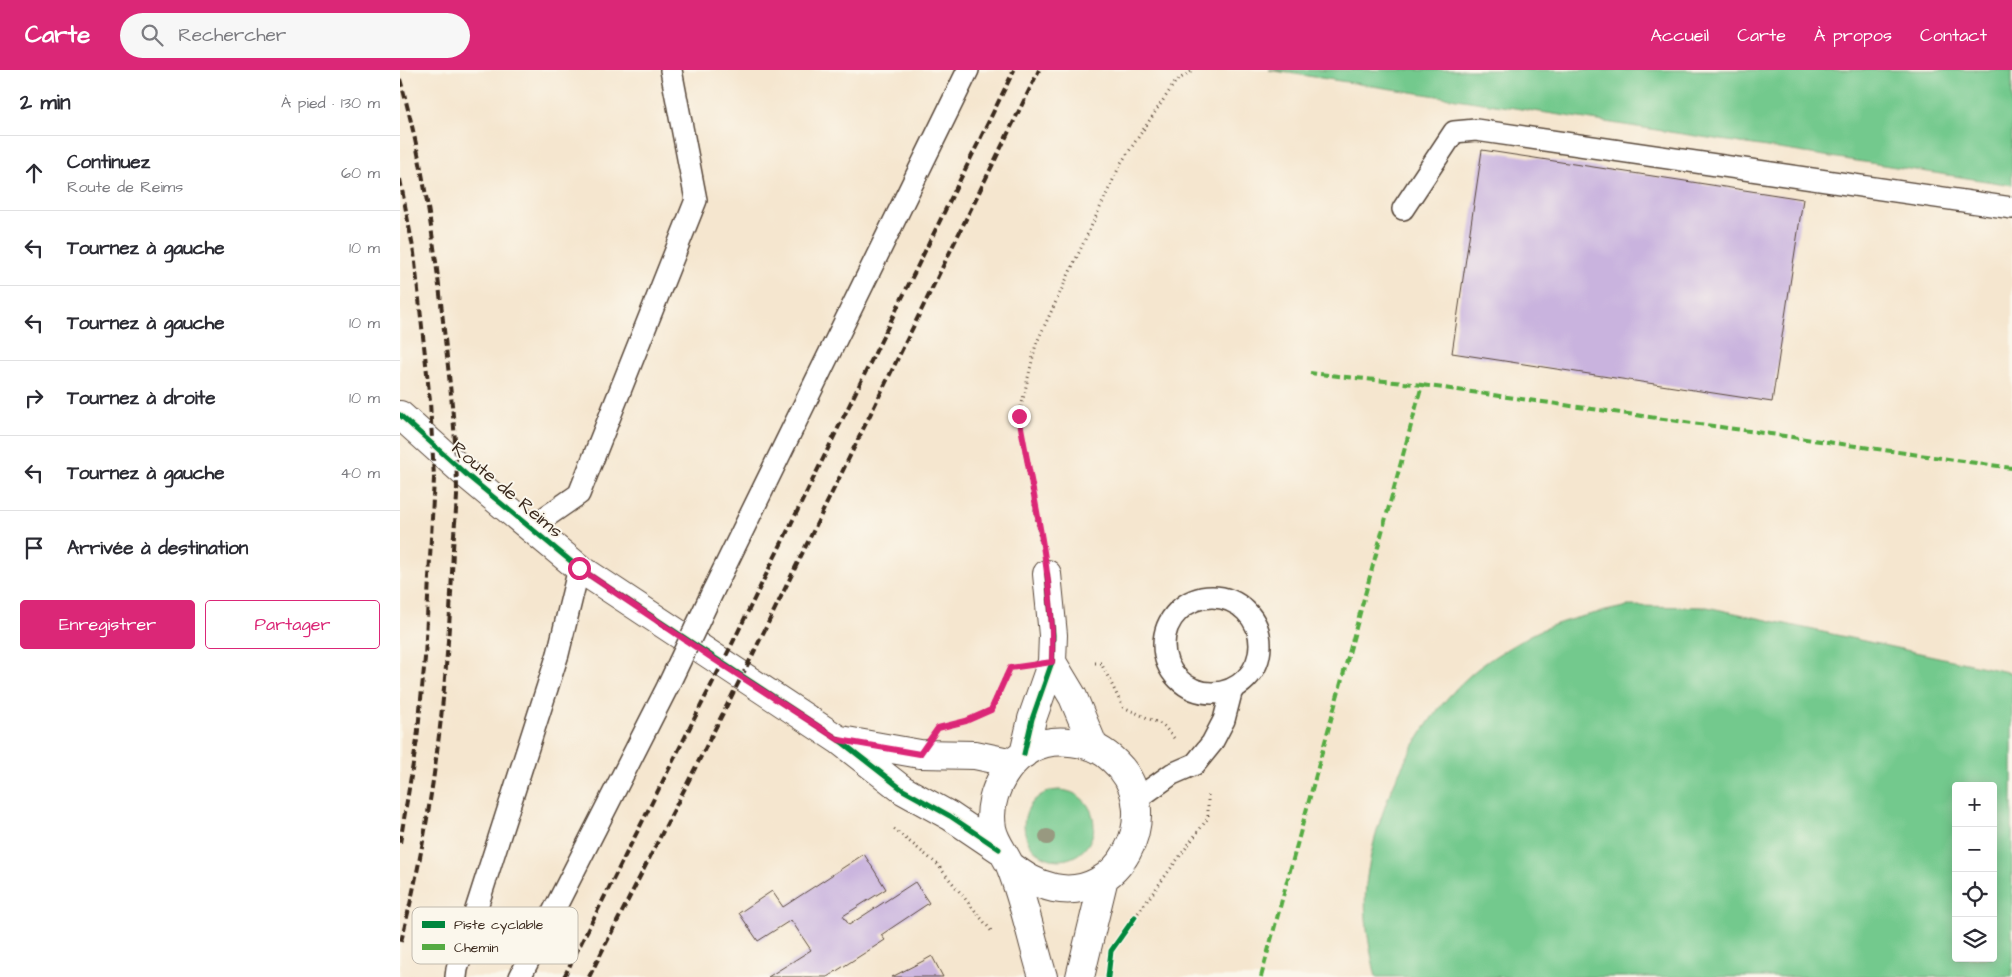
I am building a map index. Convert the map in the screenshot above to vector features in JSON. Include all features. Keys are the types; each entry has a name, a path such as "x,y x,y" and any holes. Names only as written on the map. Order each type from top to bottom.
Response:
{"street":[{"name":"Route de Reims","path":"403,418 468,476 579,568 712,658 839,740 902,790 950,816 1005,857 1031,881 1055,888 1080,887 1104,878 1125,857 1137,829 1137,799 1128,777 1113,759 1094,747 1070,741 1046,744 1018,758 920,754 839,740"},
{"path":"1043,977 1005,857 992,827 992,804 999,782 1018,758 1052,662 1053,635 1047,574"},
{"path":"1052,662 1072,697 1094,747"},
{"path":"1080,977 1104,878"}],"lane":[{"path":"530,528 580,494 696,200 671,70"},
{"path":"556,907 668,686 968,70"},
{"path":"1403,209 1454,132 1476,130 2012,208"},
{"path":"477,907 558,654 579,568"},
{"path":"1137,799 1172,774 1195,764 1212,743 1224,720 1232,689 1244,681 1256,664 1260,642 1257,628 1249,614 1237,604 1222,598 1205,598 1190,603 1177,613 1168,627 1165,643 1166,659 1173,673 1185,685 1200,692 1217,693 1232,689"},
{"path":"456,977 459,964"},
{"path":"520,977 527,964"}],"path":[{"path":"1047,574 1019,416 1036,344 1122,163 1176,81 1194,70"},
{"path":"966,721 991,710 1010,668 1052,662 1101,663 1123,707 1163,725 1195,764 1208,791 1208,818 1130,924"},
{"path":"902,790 888,824 937,864 996,938"}],"green space":[{"path":"1269,70 2012,70 2012,185"},
{"path":"1628,606 1707,607 2012,673 2012,977 1376,977 1367,931 1366,884 1378,827 1388,799 1414,745 1448,697 1474,672 1488,661 1536,632 1575,618"},
{"path":"1059,790 1072,793 1084,800 1091,812 1094,825 1091,838 1084,850 1072,857 1059,860 1046,857 1034,850 1027,838 1024,825 1027,812 1034,800 1046,793"}],"building":[{"path":"1482,150 1803,199 1772,402 1452,353"},
{"path":"864,854 886,889 843,916 849,925 915,882 929,903 881,935 885,940 827,977 768,977 811,950 791,920 758,941 739,913 772,891 783,907"},
{"path":"932,956 943,977 892,977 925,960"}],"railway":[{"path":"578,949 733,642 1014,70"},
{"path":"589,977 751,658 1039,70"},
{"path":"400,79 422,172 437,266 453,413 457,496 451,599 437,748 422,847 400,945"},
{"path":"400,179 414,253 430,401 434,478 425,658 417,740 400,843"},
{"path":"564,977 571,964"}],"marked path":[{"path":"1261,977 1422,385 1310,373"},
{"path":"1422,385 2012,468"}],"cycle path":[{"path":"400,415 468,476 579,568 839,740 903,790 950,816 999,849"},
{"path":"1024,754 1032,719 1052,662 1053,635 1047,574"},
{"path":"1108,977 1111,951 1135,917"}],"route":[{"path":"579,568 712,658 839,740 920,754 938,728 966,721 991,710 1010,668 1052,662 1053,635 1047,574 1019,416"}]}
